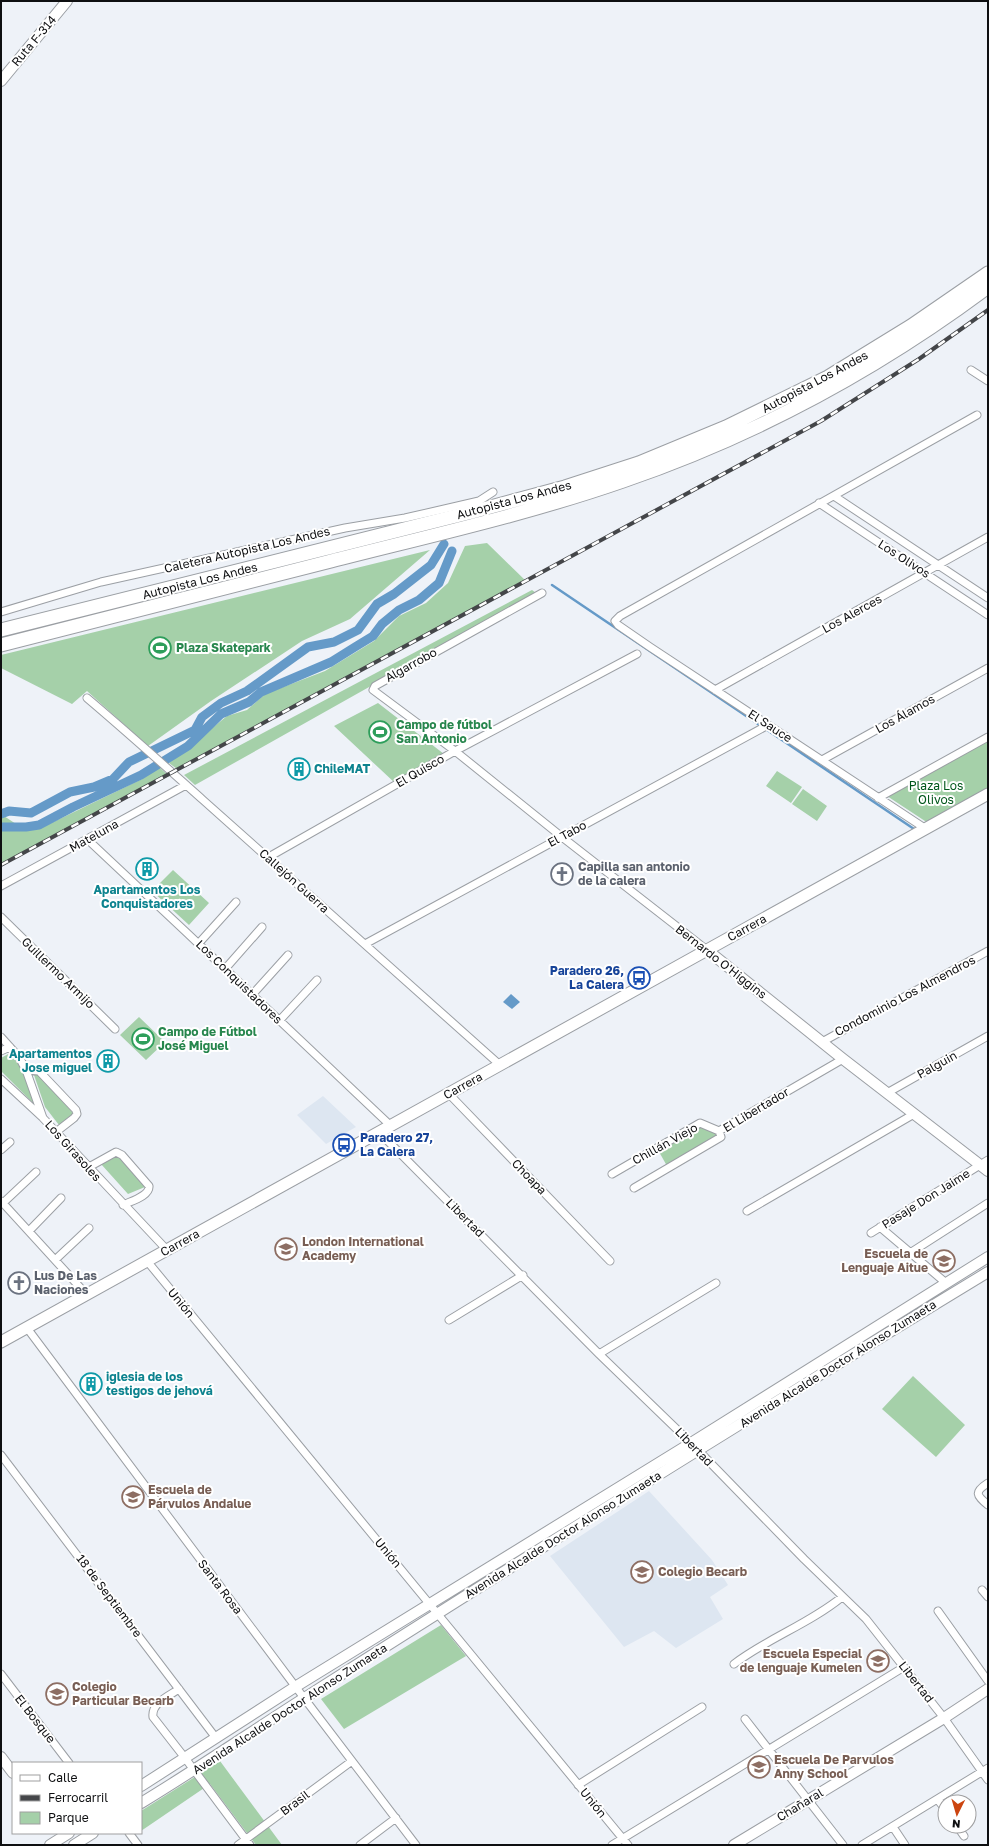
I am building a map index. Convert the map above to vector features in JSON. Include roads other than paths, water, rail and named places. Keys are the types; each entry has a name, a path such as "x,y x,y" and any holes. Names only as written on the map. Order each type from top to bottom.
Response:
{"highway":[{"name":"Autopista Los Andes","path":"1,630 472,512 565,486 639,463 726,427 828,377 911,326 988,272"},
{"name":"Autopista Los Andes","path":"1,645 441,533 585,494 638,476 733,437 829,390 917,338 988,287"}],"main road":[{"name":"Carrera","path":"1,1342 988,794"}],"street":[{"name":"Ruta F-314","path":"1,81 67,1"},
{"path":"971,370 988,381"},
{"path":"819,503 977,415"},
{"name":"Caletera Autopista Los Andes","path":"1,612 101,582 345,528 405,518 479,501 493,492"},
{"name":"Los Olivos","path":"834,496 988,598"},
{"name":"Los Olivos","path":"819,503 988,615"},
{"name":"El Sauce","path":"819,503 620,616 615,621 618,625 715,690 926,829"},
{"name":"Los Alerces","path":"715,690 988,537"},
{"name":"Algarrobo","path":"455,751 374,691 373,688 542,593"},
{"name":"El Quisco","path":"267,858 455,751 637,654"},
{"name":"Los Álamos","path":"822,760 988,668"},
{"name":"Callejón Guerra","path":"87,698 144,747 164,767 500,1065"},
{"name":"El Tabo","path":"365,944 768,725"},
{"path":"878,798 988,737"},
{"name":"Bernardo O'Higgins","path":"455,751 562,837 708,950 843,1059 914,1114 985,1165"},
{"name":"Mateluna","path":"1,886 186,785"},
{"name":"Los Conquistadores","path":"87,839 199,943 279,1021 391,1126"},
{"path":"199,943 236,902"},
{"name":"Guillermo Armijo","path":"1,917 115,1029"},
{"path":"225,969 262,928"},
{"name":"Condominio Los Almendros","path":"822,1042 988,952"},
{"path":"252,995 288,955"},
{"path":"279,1021 317,980"},
{"name":"Palguin","path":"887,1093 988,1036"},
{"name":"Los Girasoles","path":"1,1037 26,1070 43,1118 123,1205 167,1250"},
{"path":"1,1051 10,1047"},
{"name":"El Libertador","path":"634,1188 721,1137 719,1131 843,1059"},
{"path":"26,1070 39,1071 76,1110 77,1114 74,1118 56,1132"},
{"path":"1,1079 43,1118"},
{"name":"Choapa","path":"448,1094 610,1261"},
{"path":"747,1211 914,1114"},
{"name":"Chillán Viejo","path":"612,1174 700,1123 719,1131"},
{"name":"Libertad","path":"379,1132 523,1275 599,1354 691,1443 756,1511 866,1619 985,1770 988,1780"},
{"path":"1,1150 10,1142"},
{"path":"88,1167 116,1152 122,1155 150,1189 147,1194 123,1205"},
{"name":"Pasaje Don Jaime","path":"871,1233 985,1165"},
{"path":"36,1172 2,1202 87,1295"},
{"path":"29,1231 61,1198"},
{"path":"910,1253 988,1203"},
{"path":"880,1227 946,1283"},
{"path":"55,1260 89,1228"},
{"name":"Avenida Alcalde Doctor Alonso Zumaeta","path":"142,1785 429,1603 691,1443 988,1257"},
{"name":"Unión","path":"147,1261 628,1845"},
{"path":"449,1320 523,1275"},
{"name":"Avenida Alcalde Doctor Alonso Zumaeta","path":"142,1802 195,1770 304,1698 698,1450 986,1275"},
{"path":"599,1354 716,1282"},
{"name":"Santa Rosa","path":"27,1328 295,1687 416,1845"},
{"name":"18 de Septiembre","path":"1,1455 216,1738"},
{"path":"988,1483 979,1489 978,1492 980,1498 988,1505"},
{"path":"982,1590 988,1597"},
{"path":"734,1664 752,1652 828,1609 842,1597"},
{"path":"938,1611 988,1681"},
{"path":"612,1845 904,1667"},
{"name":"El Bosque","path":"1,1674 68,1762"},
{"path":"179,1689 156,1705 152,1711 153,1717 195,1770 248,1842"},
{"name":"Chañaral","path":"734,1845 944,1718 988,1689"},
{"path":"578,1785 702,1707"},
{"path":"745,1719 843,1845"},
{"path":"1,1758 12,1772"},
{"name":"Brasil","path":"238,1845 248,1842 352,1761"},
{"path":"947,1794 985,1770"},
{"path":"862,1845 937,1801"},
{"path":"360,1845 396,1818"},
{"path":"893,1826 905,1845"},
{"path":"74,1845 91,1834"},
{"path":"130,1834 138,1845"},
{"path":"50,1845 66,1837"}],"water":[{"path":"511,994 520,1002 512,1009 503,1002"}],"waterway":[{"path":"1,814 9,811 31,813 70,792 94,787 113,779 129,762 195,730 202,717 221,703 247,691 308,647 334,642 358,630 377,604 394,594 431,565 444,544"},
{"path":"1,827 26,827 39,825 141,775 188,746 221,714 249,702 261,692 331,662 373,636 382,624 399,610 419,600 439,583 452,551"},
{"path":"552,585 914,829"}],"railway":[{"path":"1,865 821,421 919,359 988,310"}],"place":[{"name":"Plaza Skatepark","path":"160,648"},
{"name":"Campo de fútbol San Antonio","path":"380,732"},
{"name":"ChileMAT","path":"299,769"},
{"name":"Apartamentos Los Conquistadores","path":"147,869"},
{"name":"Capilla san antonio de la calera","path":"562,874"},
{"name":"Paradero 26, La Calera","path":"639,978"},
{"name":"Campo de Fútbol José Miguel","path":"143,1039"},
{"name":"Apartamentos Jose miguel","path":"108,1061"},
{"name":"Paradero 27, La Calera","path":"344,1145"},
{"name":"London International Academy","path":"286,1249"},
{"name":"Escuela de Lenguaje Aitue","path":"944,1261"},
{"name":"Lus De Las Naciones","path":"19,1283"},
{"name":"iglesia de los testigos de jehová","path":"91,1384"},
{"name":"Escuela de Párvulos Andalue","path":"133,1497"},
{"name":"Colegio Becarb","path":"642,1572"},
{"name":"Escuela Especial de lenguaje Kumelen","path":"878,1661"},
{"name":"Colegio Particular Becarb","path":"57,1694"},
{"name":"Escuela De Parvulos Anny School","path":"759,1767"}],"park label":[{"name":"Plaza Los Olivos","path":"936,793"}]}
